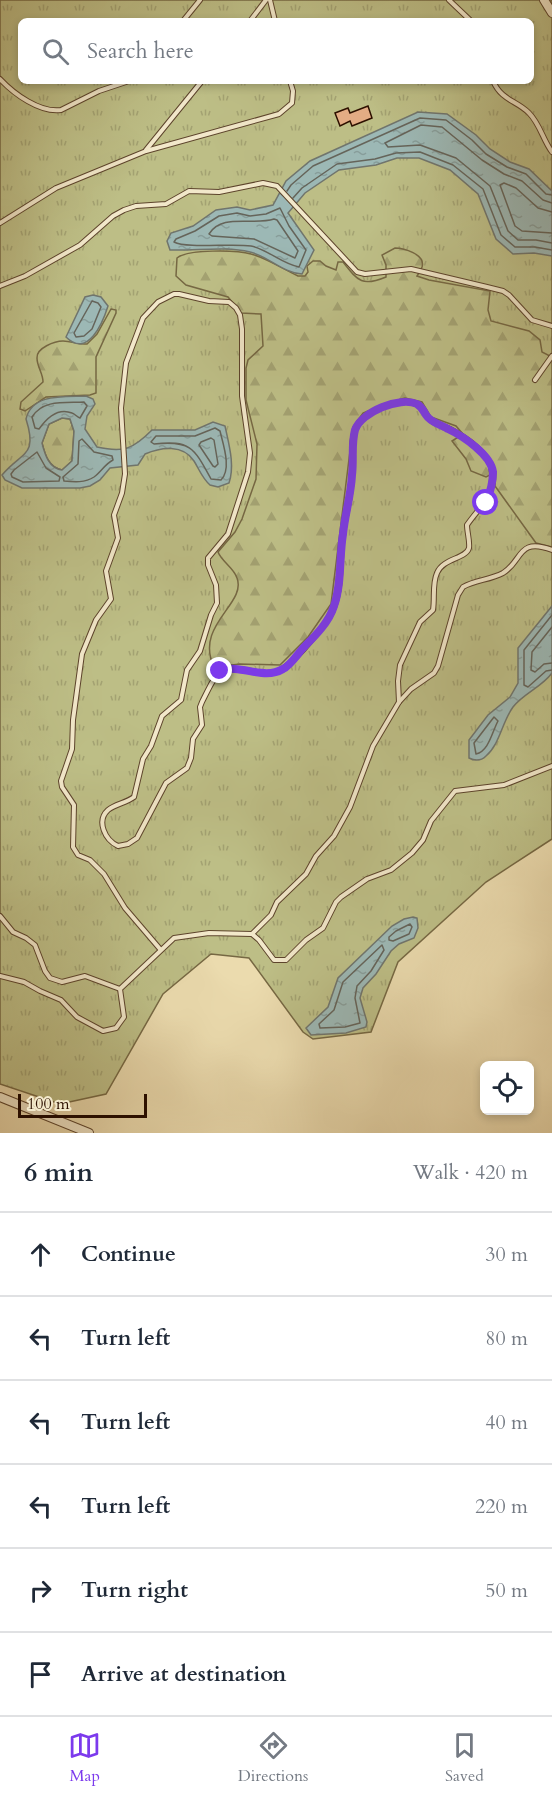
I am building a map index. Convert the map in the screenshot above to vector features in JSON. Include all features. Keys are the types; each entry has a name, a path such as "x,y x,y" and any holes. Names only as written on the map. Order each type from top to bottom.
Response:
{"street":[{"path":"544,0 552,13"},
{"path":"0,1097 89,1133"}],"lane":[{"path":"185,18 200,0"},
{"path":"253,18 268,0"},
{"path":"268,0 274,18"},
{"path":"449,0 468,18"},
{"path":"0,79 37,105 59,111 99,91 120,84"},
{"path":"146,151 200,84"},
{"path":"0,222 56,188 146,151 285,111 292,104 291,84"},
{"path":"495,84 505,98 530,114 552,152"},
{"path":"0,286 25,276 80,245 113,216 124,210 136,206 166,204 189,191 219,192 268,183 277,186 357,272 365,274 411,269 487,286 509,295 522,312 532,320 552,326"},
{"path":"160,949 125,908 104,874 90,860 78,855 73,847 74,805 63,791 61,781 71,754 82,654 96,620 111,599 106,571 118,538 114,515 122,493 125,474 121,408 126,363 143,318 158,302 179,294 209,301 229,302 236,308 240,315 242,329 242,396 250,453 248,472 228,534 208,558 208,565 216,585 217,603 200,651 187,670 181,700 162,716 141,765 134,797 108,810 104,817 105,835 118,846 131,843 142,830 166,783 187,768 191,758 193,739 202,725 202,702 219,672 231,668 266,674 283,669 329,617 339,586 342,535 352,476 352,448 356,429 360,419 368,414 403,402 417,404 423,408 432,421 450,429 472,444 488,459 493,471 491,491 486,503 467,525 468,549 465,554 445,563 436,573 433,610 420,622 400,665 399,702"},
{"path":"535,380 552,356"},
{"path":"252,934 271,915 277,902 306,874 316,856 334,836 350,807 373,746 399,702 411,689 434,673 458,595 463,587 504,572 527,548 536,546 552,550"},
{"path":"120,989 174,938 209,933 252,934 274,960 286,960 306,940 323,928 336,902 341,897 367,879 391,870 412,853 423,840 431,821 455,791 504,784 552,766"},
{"path":"0,916 13,932 35,945 45,971 52,979 62,981 87,976 120,989"},
{"path":"0,976 24,982 61,1000 77,1017 103,1031 116,1028 124,1017 120,989"}],"green space":[{"path":"0,0 552,0 552,839 486,882 398,962 371,1032 313,1039 303,1032 249,958 211,954 163,994 106,1094 60,1104 0,1084"},
{"path":"395,248 408,251 421,259 422,267 417,276 490,291 488,310 491,321 529,331 540,340 542,352 552,357 552,547 536,543 495,486 496,472 486,477 471,471 466,459 452,441 463,434 456,426 431,417 422,402 405,398 384,404 363,413 353,427 331,604 308,637 280,665 240,664 214,667 210,652 211,639 215,627 235,597 238,588 235,574 218,552 235,532 242,519 256,479 257,444 246,400 246,368 248,360 263,346 261,314 241,313 228,297 186,285 176,276 177,258 201,252 224,251 251,254 298,276 305,276 308,272 307,266 313,261 320,261 336,270 338,262 343,262 357,278 371,282 386,277 386,265 382,255"},
{"path":"111,309 116,310 116,313 96,357 96,393 46,397 25,411 20,409 21,402 43,382 37,361 40,351 60,341 87,344 97,334"},
{"path":"62,418 70,419 74,431 72,461 62,470 51,464 42,443 49,424"}],"water":[{"path":"418,112 447,114 476,135 490,149 510,162 529,169 552,191 552,256 534,253 513,254 496,239 478,194 450,170 419,158 397,158 376,165 339,170 305,193 288,213 314,250 302,274 288,271 257,254 240,250 170,250 167,241 171,233 193,226 216,210 237,207 250,210 273,205 286,181 310,161"},
{"path":"93,295 101,297 108,306 106,313 98,329 88,341 81,344 74,343 66,337 85,297"},
{"path":"86,396 93,399 95,404 87,416 85,429 97,447 114,450 128,448 152,430 195,430 213,422 225,426 231,462 229,483 218,487 210,485 189,456 178,449 171,448 145,454 138,465 110,468 100,480 90,486 80,488 22,488 5,480 2,475 29,447 26,419 29,411 35,405 50,398","holes":["62,418 70,419 74,431 72,461 62,470 51,464 42,443 49,424"]},
{"path":"552,606 552,673 513,707 491,751 482,759 469,758 469,740 488,715 510,697 518,683 518,648"},
{"path":"413,917 417,918 418,928 414,938 399,944 391,951 376,974 363,988 360,998 367,1022 366,1027 346,1033 311,1035 306,1028 328,1007 338,978 392,926"}],"building":[{"path":"368,106 372,118 352,126 350,121 340,126 335,113 348,108 350,113"}],"route":[{"path":"220,671 236,668 266,674 283,669 329,617 339,586 342,535 352,476 352,448 360,419 393,404 403,402 412,402 423,408 432,421 450,429 472,444 488,459 493,471 491,491 486,503"}]}
